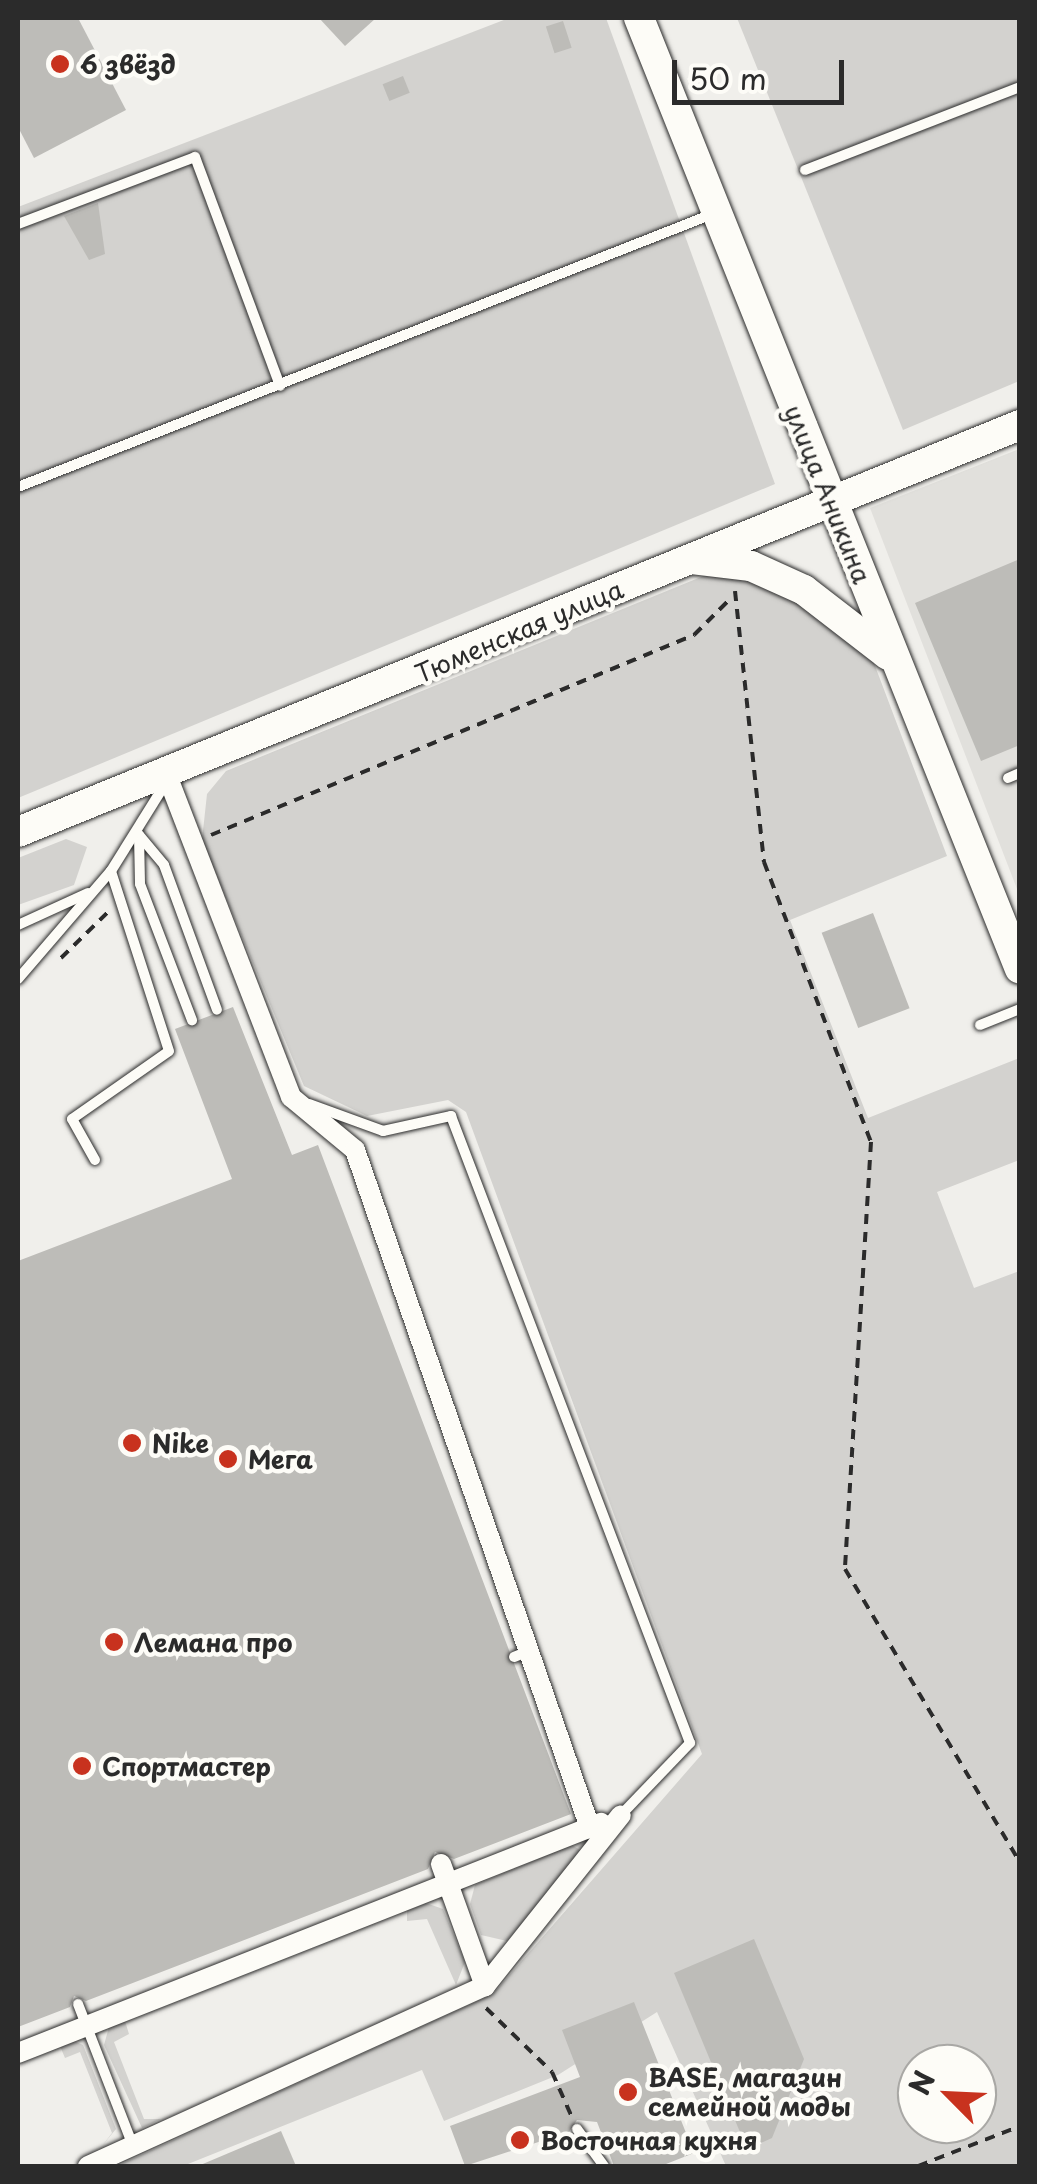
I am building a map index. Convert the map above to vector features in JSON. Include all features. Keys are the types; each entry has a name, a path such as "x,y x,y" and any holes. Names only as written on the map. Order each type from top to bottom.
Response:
{"street":[{"name":"улица Аникина","path":"639,18 1020,969"},
{"name":"Тюменская улица","path":"18,832 168,778 1020,425"},
{"path":"689,559 751,566 804,590 895,661"},
{"path":"168,778 290,1097 356,1150 521,1654 590,1828"},
{"path":"18,2052 445,1873 590,1828 622,1814"},
{"path":"88,2166 486,1986 622,1814"},
{"path":"445,1873 486,1986"}],"lane":[{"path":"806,170 1020,87"},
{"path":"18,224 195,157 280,386"},
{"path":"18,487 716,212"},
{"path":"18,979 138,834 168,778"},
{"path":"138,834 164,866 217,1010"},
{"path":"138,834 140,884 192,1020"},
{"path":"95,1160 72,1118 169,1051 110,871"},
{"path":"18,926 94,891"},
{"path":"980,1025 1020,1009"},
{"path":"290,1097 384,1131 452,1116 690,1743 622,1814"},
{"path":"78,2004 133,2147"},
{"path":"576,2129 604,2166"}],"path":[{"path":"193,843 694,635 731,598 751,566"},
{"path":"731,598 764,862 871,1142 845,1570 1020,1864"},
{"path":"487,2015 552,2072 576,2129"},
{"path":"918,2166 1020,2126"}],"shaded area":[{"path":"509,18 606,18 775,484 18,798 18,207"},
{"path":"737,18 1019,18 1019,381 903,430"},
{"path":"1019,449 1019,894 870,508"},
{"path":"723,568 784,584 869,650 947,856 790,920 868,1118 1019,1058 1019,1160 937,1192 974,1288 1019,1271 1019,2165 726,2166 657,2012 558,2075 444,2121 422,2070 183,2166 117,2166 493,1994 702,1754 466,1112 448,1100 367,1116 304,1086 202,840 207,794 226,771"},
{"path":"66,839 87,847 74,885 18,905 18,858"},
{"path":"572,1845 583,1852 507,1941 481,1935 470,1904 475,1885"},
{"path":"426,1903 443,1909 465,1962 456,1985 427,1919 407,1921 407,1911"},
{"path":"125,2021 129,2034 114,2042 144,2119 161,2119 142,2128 104,2045 109,2027"},
{"path":"74,2041 83,2045 116,2129 102,2146 112,2133 80,2052 65,2058 60,2046"}],"building":[{"name":"6 звёзд","path":"18,18 78,18 126,110 34,158 18,127"},
{"path":"319,18 376,18 345,46"},
{"path":"563,21 572,48 555,53 546,27"},
{"path":"403,76 410,93 389,101 383,84"},
{"path":"98,203 105,254 89,260 64,216"},
{"path":"1020,559 1020,745 981,761 915,603"},
{"path":"873,913 910,1008 858,1028 822,933"},
{"name":"Мега","path":"233,1007 292,1155 318,1145 571,1814 454,1859 435,1852 428,1869 86,2001 74,1996 70,2007 18,2027 18,1261 232,1179 175,1029"},
{"path":"754,1939 804,2059 772,2138 747,2149 674,1973"},
{"name":"BASE, магазин семейной моды","path":"634,2002 694,2153 661,2166 614,2166 597,2122 577,2120 569,2132 465,2166 450,2126 580,2077 562,2030"},
{"path":"281,2131 296,2166 198,2166"}],"place":[{"name":"6 звёзд","path":"60,64"},
{"name":"Nike","path":"132,1443"},
{"name":"Мега","path":"228,1459"},
{"name":"Лемана про","path":"114,1642"},
{"name":"Спортмастер","path":"82,1766"},
{"name":"BASE, магазин семейной моды","path":"628,2092"},
{"name":"Восточная кухня","path":"520,2140"}]}
